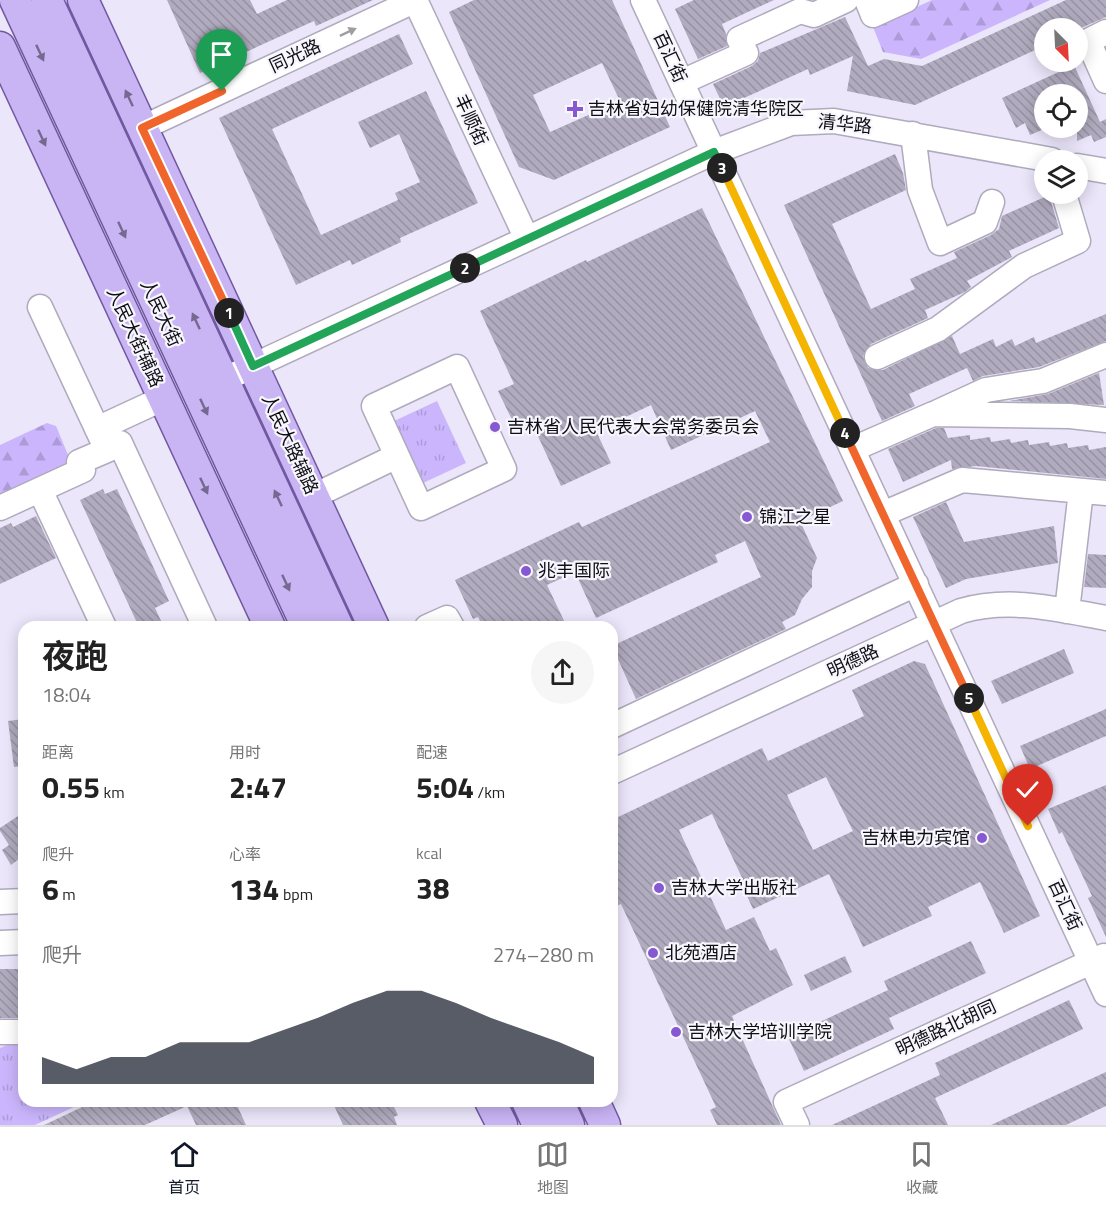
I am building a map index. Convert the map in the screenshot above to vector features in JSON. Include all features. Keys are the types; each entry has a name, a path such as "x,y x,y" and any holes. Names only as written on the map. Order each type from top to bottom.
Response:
{"main road":[{"name":"人民大街","path":"15,0 304,621"},
{"name":"人民大街","path":"47,0 335,621"},
{"name":"人民大路辅路","path":"83,0 371,621"},
{"name":"人民大街辅路","path":"0,47 267,621"},
{"path":"493,1107 502,1125"},
{"path":"530,1107 538,1125"},
{"path":"561,1107 569,1125"},
{"path":"597,1107 606,1125"}],"street":[{"name":"同光路","path":"142,128 415,0"},
{"name":"丰顺街","path":"415,0 527,239"},
{"path":"682,82 746,53 739,39 800,11 813,15 846,0"},
{"path":"867,0 873,15 906,0"},
{"name":"百汇街","path":"652,3 682,82 883,514 1098,958 1106,994"},
{"path":"1106,32 1088,40 1106,81"},
{"name":"清华路","path":"223,380 714,152 776,128 809,121 834,121 1034,157"},
{"path":"913,134 920,190 940,243 985,222 992,202"},
{"path":"1088,168 1106,171"},
{"path":"877,357 938,329 1024,266 1078,241 1067,204"},
{"path":"40,307 102,439"},
{"path":"853,449 986,390 1043,381 1106,355"},
{"path":"457,367 504,469 421,508 397,456 374,406 457,367"},
{"path":"0,508 83,470 79,462 102,439 164,398"},
{"path":"933,414 1070,416 1106,420"},
{"path":"102,439 120,443 202,621"},
{"path":"314,496 397,456"},
{"path":"883,514 950,483 962,480 1106,493"},
{"path":"40,490 101,621"},
{"path":"1067,611 1081,491"},
{"path":"618,723 916,584"},
{"name":"明德路","path":"618,769 960,611 1003,603 1033,604 1106,618"},
{"path":"0,902 18,901"},
{"path":"0,943 18,942"},
{"name":"明德路北胡同","path":"797,1125 786,1102 1098,958"},
{"path":"0,1032 18,1032"}],"green space":[{"path":"932,0 1050,0 921,59 883,52 873,27"},
{"path":"437,401 466,463 421,484 392,422"},
{"path":"47,423 56,426 71,462 0,499 0,445"},
{"path":"18,1040 18,1107 74,1107 35,1125 0,1125 0,1048"}],"building":[{"path":"167,0 250,0 257,14 287,0 373,0 316,26 314,21 200,73"},
{"name":"吉林省妇幼保健院清华院区","path":"474,0 612,0 670,127 554,180 519,167 449,12","holes":["602,63 620,101 550,132 533,95"]},
{"path":"694,0 774,0 722,24 727,46 698,59 675,9"},
{"path":"1066,0 1106,0 1106,17 1088,25 1088,18 1034,18 1034,51 915,105 847,91 853,56 810,75 808,69 724,107 713,84 752,66 758,61 760,53 845,17 868,66 884,59 922,66"},
{"path":"399,34 413,64 272,129 321,235 398,200 395,193 420,182 399,134 370,148 358,122 426,91 478,203 400,238 401,242 352,265 350,260 296,285 219,118"},
{"path":"1059,72 1077,72 1083,84 1034,84 1034,133 1030,135 1025,123 1016,128 1002,98"},
{"path":"1088,96 1100,122 1106,119 1106,137 1094,142 1091,135 1088,136"},
{"path":"895,154 903,173 906,190 832,224 871,309 915,289 910,279 957,258 954,252 991,235 999,229 1002,216 1034,202 1034,204 1052,204 1059,228 1009,251 1012,257 967,281 971,287 965,292 925,310 928,318 871,344 863,356 868,368 883,370 952,336 960,354 993,339 996,347 1012,339 1015,346 1034,337 1036,343 1106,314 1106,341 1039,367 983,376 973,381 967,368 909,394 915,406 882,421 784,205"},
{"path":"702,208 843,501 800,521 817,558 812,571 812,587 802,599 795,615 782,622 786,629 636,699 618,659 618,643 761,577 745,541 715,555 718,562 596,618 575,572 547,585 564,621 480,621 478,617 473,619 455,580 579,522 582,527 770,442 755,411 671,450 651,405 596,431 611,463 561,486 531,421 516,428 498,391 514,384 480,311 586,260 587,262"},
{"path":"1099,373 1104,405 1009,401 1048,394"},
{"path":"936,428 944,428 948,438 970,435 970,440 990,437 991,442 1010,439 1011,443 1028,440 1029,445 1049,442 1050,446 1067,443 1068,448 1088,445 1089,450 1106,447 1106,479 976,466 952,469 951,460 903,482 888,449"},
{"path":"103,489 105,494 117,489 169,601 155,608 161,621 136,621 80,500"},
{"path":"946,502 964,542 1054,526 1058,563 966,579 946,588 913,517"},
{"path":"36,516 56,558 0,584 0,528 11,523 13,527"},
{"path":"1088,554 1106,555 1106,588 1084,587"},
{"path":"1064,649 1074,673 1002,704 991,681"},
{"path":"914,661 925,664 1040,916 1004,933 980,882 928,907 932,916 863,947 829,874 753,909 741,883 744,882 712,814 679,830 726,930 754,917 770,951 776,948 793,985 732,1016 781,1125 717,1125 710,1110 716,1107 621,904 618,905 618,817 762,748 768,761 864,716 852,690","holes":["826,777 853,831 813,850 787,795"]},
{"path":"1106,709 1106,736 1030,769 1020,746"},
{"path":"18,720 18,767 14,767 8,721"},
{"path":"1106,785 1106,937 1088,898 1092,896 1062,832 1059,834 1048,809"},
{"path":"18,816 18,860 11,865 2,850 9,845 0,828"},
{"path":"971,941 986,973 889,1018 894,1029 804,1071 788,1037 888,990 884,981"},
{"path":"845,956 852,972 811,991 804,975"},
{"path":"0,969 18,969 18,1018 0,1018"},
{"path":"1069,1000 1083,1029 935,1098 948,1125 832,1125 940,1075 935,1063"},
{"path":"1106,1072 1106,1106 1066,1125 991,1125"},
{"path":"82,1107 185,1107 145,1125 44,1125"},
{"path":"187,1107 238,1107 246,1125 196,1125"},
{"path":"335,1107 394,1107 398,1115 394,1117 397,1125 343,1125"}],"place":[{"name":"吉林省妇幼保健院清华院区","path":"575,109"},
{"name":"吉林省人民代表大会常务委员会","path":"495,427"},
{"name":"锦江之星","path":"747,517"},
{"name":"兆丰国际","path":"526,571"},
{"name":"吉林电力宾馆","path":"982,838"},
{"name":"吉林大学出版社","path":"659,888"},
{"name":"北苑酒店","path":"653,953"},
{"name":"吉林大学培训学院","path":"676,1032"}],"route":[{"path":"222,91 142,128 253,366 714,152 1028,826"}]}
